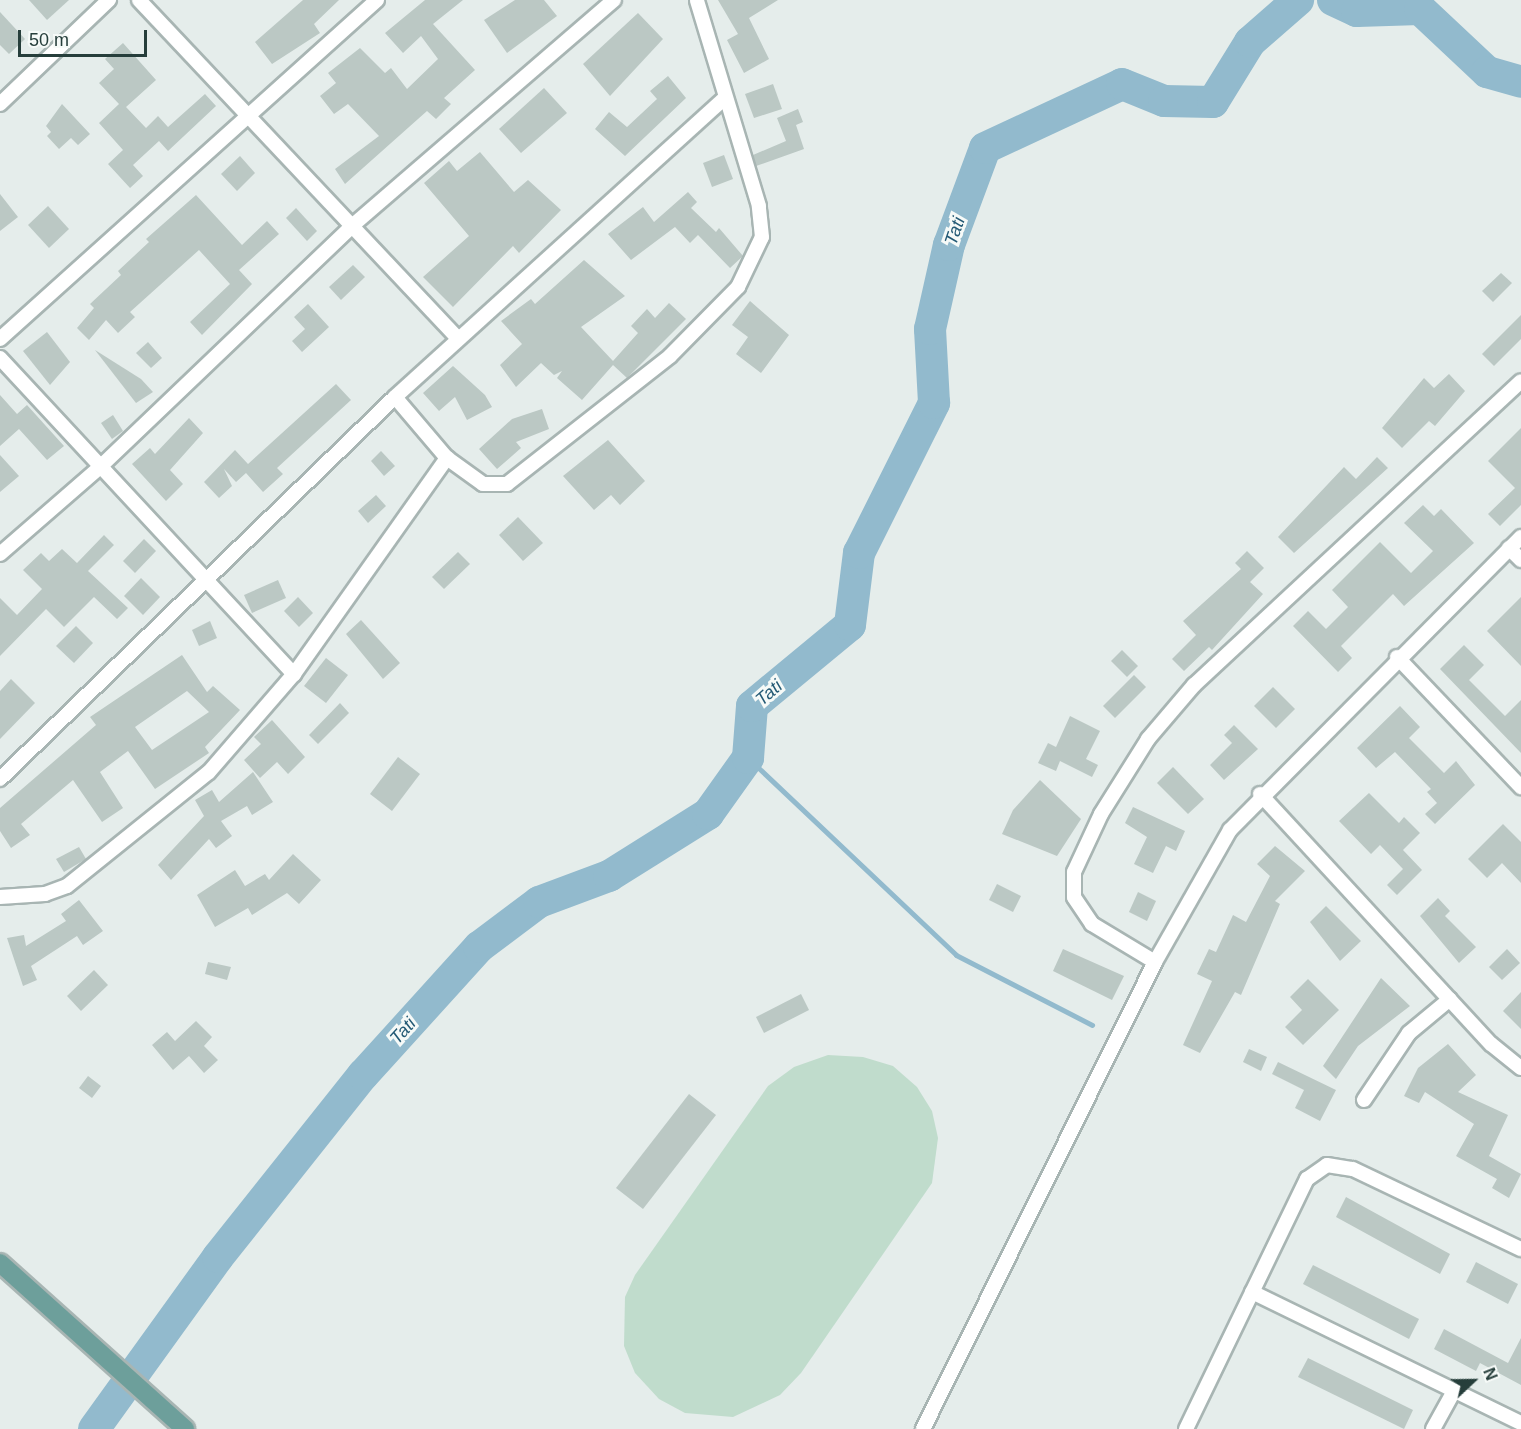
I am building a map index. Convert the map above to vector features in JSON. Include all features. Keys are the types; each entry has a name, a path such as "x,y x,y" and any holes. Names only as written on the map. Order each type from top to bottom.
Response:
{"main road":[{"path":"0,1263 185,1429"}],"street":[{"path":"0,104 109,0"},
{"path":"139,0 458,338"},
{"path":"0,339 377,0"},
{"path":"0,554 100,467 352,226 614,0"},
{"path":"395,397 447,458 483,484 517,479 670,356 738,287 757,254 761,222 723,100 697,0"},
{"path":"0,779 395,397 723,100"},
{"path":"0,358 204,581 294,674"},
{"path":"1155,962 1092,924 1074,897 1074,872 1101,814 1148,739 1194,686 1521,381"},
{"path":"0,897 45,894 67,886 147,825 209,772 294,674 447,458"},
{"path":"923,1429 1155,962 1209,862 1260,794 1396,657 1521,537"},
{"path":"1509,548 1521,560"},
{"path":"1396,657 1521,788"},
{"path":"1260,794 1450,999 1521,1068"},
{"path":"1364,1101 1409,1033 1450,999"},
{"path":"1188,1428 1307,1179 1326,1166 1353,1169 1521,1249"},
{"path":"1252,1292 1521,1423"},
{"path":"1433,1429 1454,1391"}],"green space":[{"path":"828,1055 863,1057 893,1066 917,1087 932,1111 938,1138 932,1183 801,1373 780,1395 733,1417 685,1413 659,1399 635,1373 624,1346 625,1297 635,1275 768,1086 794,1067"}],"building":[{"path":"29,0 69,0 47,20"},
{"path":"303,0 339,0 314,24 320,33 272,64 255,42"},
{"path":"425,0 463,0 433,24 475,70 444,98 451,104 436,119 427,111 345,184 335,169 379,136 348,104 334,114 320,96 336,83 328,73 360,48 385,73 391,68 407,89 438,59 421,36 403,53 385,33"},
{"path":"515,0 544,0 557,16 507,53 484,20"},
{"path":"718,0 778,0 749,18 769,59 744,73 727,40 738,34"},
{"path":"0,12 25,39 9,54 0,45"},
{"path":"638,13 663,39 610,96 583,64"},
{"path":"123,43 156,80 126,107 146,128 158,116 168,127 205,94 216,106 168,151 159,141 133,165 143,176 130,188 108,164 123,150 99,123 119,104 99,83 114,69 105,59"},
{"path":"668,76 686,98 625,156 595,129 609,112 627,127 657,99 650,91"},
{"path":"773,84 782,109 754,118 745,94"},
{"path":"544,88 567,113 521,153 499,129"},
{"path":"62,104 90,134 78,145 71,138 59,149 47,136 51,132 46,126"},
{"path":"798,109 803,122 796,125 804,149 756,166 753,155 786,141 777,118"},
{"path":"480,152 514,192 528,180 561,210 519,253 513,246 453,307 423,277 469,236 424,183 449,161 457,171"},
{"path":"724,155 733,179 712,187 703,163"},
{"path":"240,156 255,173 237,191 221,174"},
{"path":"688,192 697,202 691,208 716,232 719,228 743,256 730,268 698,235 690,243 675,227 631,260 608,234 643,207 654,222"},
{"path":"0,194 18,217 0,231"},
{"path":"196,195 242,245 267,221 279,234 239,270 252,284 202,335 190,322 230,284 199,250 130,312 135,317 118,333 106,320 89,340 77,328 94,308 90,304 121,275 118,271 149,242 146,239"},
{"path":"48,206 69,229 49,248 28,225"},
{"path":"296,208 317,231 307,241 286,218"},
{"path":"584,260 625,296 581,327 613,361 638,333 631,326 647,309 655,318 669,303 686,319 627,378 613,365 582,400 557,378 562,371 554,375 541,363 516,387 500,365 522,344 501,321 531,299 535,304"},
{"path":"353,265 365,277 341,300 329,287"},
{"path":"1501,273 1512,283 1493,302 1482,291"},
{"path":"750,301 789,335 761,373 736,354 748,337 732,325"},
{"path":"308,304 329,327 302,352 292,341 305,329 294,317"},
{"path":"1521,315 1521,339 1494,366 1482,354"},
{"path":"47,332 70,362 50,385 23,351"},
{"path":"148,342 162,358 151,368 136,353"},
{"path":"95,350 141,379 153,392 136,403"},
{"path":"453,366 485,395 492,407 467,420 455,397 439,411 423,393"},
{"path":"1449,374 1465,391 1435,426 1429,421 1402,448 1382,428 1424,378 1434,388"},
{"path":"336,384 351,400 277,468 283,474 263,492 246,473 236,482 224,469 232,486 219,498 204,482 235,450 248,464"},
{"path":"0,395 17,414 27,405 64,446 47,460 19,429 0,446"},
{"path":"542,409 549,429 516,442 521,448 497,469 479,449 512,419"},
{"path":"113,415 123,431 112,439 101,423"},
{"path":"189,418 203,433 170,470 183,484 166,501 132,464 150,448 155,454"},
{"path":"1521,428 1521,505 1500,526 1488,514 1515,488 1488,461"},
{"path":"608,440 645,481 620,505 611,495 594,510 563,476"},
{"path":"381,451 395,466 384,476 371,461"},
{"path":"0,455 19,476 0,492"},
{"path":"1377,457 1388,468 1294,553 1278,537 1344,467 1356,479"},
{"path":"376,495 386,506 368,523 358,511"},
{"path":"1423,505 1434,516 1441,509 1474,543 1404,606 1393,594 1341,646 1352,658 1338,672 1293,626 1308,611 1326,629 1348,607 1332,590 1380,542 1411,573 1433,551 1404,523"},
{"path":"518,517 543,543 523,561 499,535"},
{"path":"104,535 114,545 88,571 128,608 117,619 94,597 64,627 46,609 0,656 0,598 17,615 42,589 23,570 41,553 49,561 62,549 77,563"},
{"path":"144,539 156,551 135,573 123,561"},
{"path":"1247,551 1264,568 1250,582 1263,594 1212,650 1209,647 1184,671 1172,659 1196,635 1183,621 1241,569 1235,563"},
{"path":"458,552 470,564 444,589 432,577"},
{"path":"141,578 160,597 143,615 124,596"},
{"path":"278,580 286,598 252,613 244,595"},
{"path":"298,597 313,613 299,627 284,611"},
{"path":"1521,597 1521,666 1487,631"},
{"path":"361,620 400,663 383,679 346,634"},
{"path":"210,621 217,638 199,646 192,630"},
{"path":"76,626 93,643 74,663 56,646"},
{"path":"1464,645 1484,665 1469,680 1505,716 1521,700 1521,753 1440,669"},
{"path":"1122,650 1138,666 1127,677 1111,661"},
{"path":"182,655 207,692 213,686 240,710 205,747 209,753 155,789 128,751 100,772 123,808 102,822 73,780 21,824 30,835 11,848 0,831 0,808 96,725 90,717","holes":["187,691 209,712 152,750 135,727"]},
{"path":"326,658 348,675 326,703 304,686"},
{"path":"1134,675 1146,687 1115,718 1103,706"},
{"path":"11,679 35,703 0,739 0,691"},
{"path":"1273,687 1295,709 1276,728 1254,706"},
{"path":"340,703 349,713 318,744 309,735"},
{"path":"1400,706 1420,727 1409,738 1444,773 1456,761 1475,785 1435,824 1425,814 1437,803 1427,792 1431,789 1395,752 1376,768 1357,748"},
{"path":"1070,716 1100,731 1086,759 1098,765 1092,777 1060,761 1056,771 1038,763 1048,743 1056,747"},
{"path":"272,720 305,757 288,774 277,762 260,778 244,760 261,744 254,737"},
{"path":"1234,725 1258,749 1224,780 1210,765 1232,743 1224,735"},
{"path":"398,757 420,774 392,811 370,794"},
{"path":"1173,767 1204,799 1188,814 1157,783"},
{"path":"253,772 273,802 252,815 247,806 221,821 232,836 216,848 209,839 171,880 158,865 204,816 195,800 212,790 219,802"},
{"path":"1040,780 1081,819 1057,856 1002,834 1013,810"},
{"path":"1369,793 1399,823 1404,817 1420,833 1403,850 1422,870 1397,895 1387,885 1403,869 1380,845 1371,854 1339,821"},
{"path":"1133,807 1185,831 1176,851 1166,846 1153,873 1134,864 1147,837 1125,823"},
{"path":"1503,824 1521,842 1521,883 1502,863 1487,878 1468,859"},
{"path":"1275,846 1305,871 1275,901 1280,904 1241,995 1235,992 1200,1053 1183,1045 1212,981 1197,974 1209,949 1216,952 1233,915 1246,922 1270,876 1257,864"},
{"path":"79,847 86,859 64,872 56,859"},
{"path":"293,854 321,880 299,904 287,893 252,915 248,908 215,927 197,895 235,870 245,886 265,874 269,880"},
{"path":"997,884 1021,896 1013,912 989,900"},
{"path":"1138,892 1156,901 1147,921 1129,912"},
{"path":"1438,898 1450,911 1445,916 1476,947 1459,963 1420,916"},
{"path":"79,900 103,931 83,945 77,936 31,966 37,980 23,986 7,938 24,935 26,946 66,921 61,914"},
{"path":"1326,906 1361,941 1340,961 1310,922"},
{"path":"1063,949 1124,976 1112,1000 1053,971"},
{"path":"1507,949 1520,963 1502,980 1489,967"},
{"path":"208,962 231,967 227,980 205,974"},
{"path":"94,970 108,985 81,1011 67,996"},
{"path":"1381,978 1410,1006 1358,1046 1336,1079 1323,1066"},
{"path":"1308,979 1339,1010 1303,1045 1285,1027 1302,1010 1290,997"},
{"path":"1521,992 1521,1029 1503,1011"},
{"path":"801,994 809,1010 764,1033 756,1017"},
{"path":"196,1021 212,1037 204,1046 218,1060 204,1073 189,1056 173,1070 152,1045 167,1032 175,1041"},
{"path":"1448,1044 1476,1075 1458,1092 1508,1115 1489,1156 1521,1174 1509,1198 1492,1188 1497,1179 1456,1156 1474,1124 1425,1092 1419,1103 1404,1096 1418,1068"},
{"path":"1249,1049 1267,1057 1261,1071 1243,1062"},
{"path":"1278,1062 1336,1090 1320,1121 1295,1108 1304,1090 1272,1074"},
{"path":"88,1076 101,1086 92,1098 79,1088"},
{"path":"689,1094 716,1115 643,1209 616,1188"},
{"path":"1346,1197 1450,1254 1440,1274 1336,1217"},
{"path":"1476,1262 1518,1284 1508,1304 1466,1282"},
{"path":"1313,1265 1419,1319 1409,1339 1303,1284"},
{"path":"1444,1329 1508,1363 1521,1338 1521,1385 1480,1363 1476,1371 1434,1349"},
{"path":"1308,1358 1413,1410 1404,1429 1298,1377"}],"waterway":[{"name":"Tati","path":"94,1429 218,1257 363,1075 479,947 539,902 609,876 708,814 748,758 752,706 850,625 859,553 934,403 930,329 949,245 985,148 1122,84 1164,101 1213,102 1250,42 1298,0"},
{"path":"1333,0 1357,11 1420,9 1487,72 1521,82"},
{"path":"748,758 956,955 1092,1025"}]}
